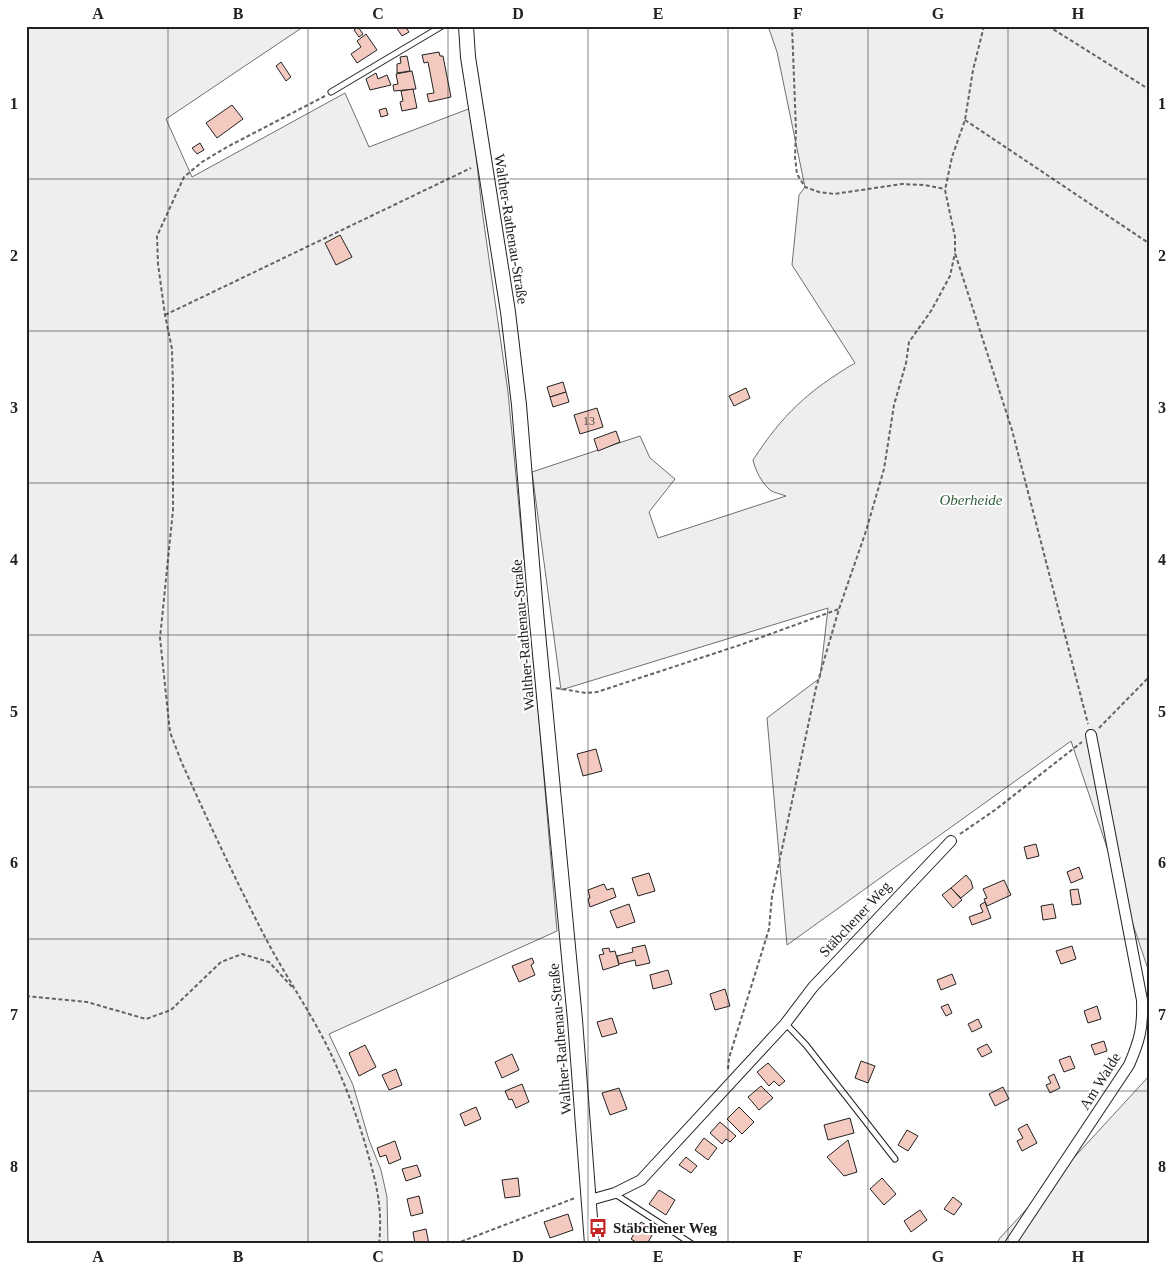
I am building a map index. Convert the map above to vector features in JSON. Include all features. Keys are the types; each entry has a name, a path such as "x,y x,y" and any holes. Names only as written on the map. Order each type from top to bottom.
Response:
{"street":[{"name":"Walther-Rathenau-Straße","path":"466,26 468,57 508,312 519,405 592,1244"},
{"name":"Am Walde","path":"1010,1244 1130,1065 1139,1042 1143,1022 1142,1000 1091,736"},
{"name":"Stäbchener Weg","path":"589,1197 615,1194 641,1180 785,1024 813,987 951,841"}],"lane":[{"path":"332,92 442,26"},
{"path":"785,1024 806,1045 895,1159"},
{"path":"615,1194 692,1244"}],"path":[{"path":"792,26 796,130 795,157 797,174 805,187 819,192 834,194 902,184 924,185 945,190"},
{"path":"725,1089 729,1058 769,929 772,896 816,688 884,469 894,405 906,364 909,342 931,311 950,276 955,253 955,237 945,190 952,157 965,120 973,70 984,26"},
{"path":"1048,26 1150,90"},
{"path":"332,92 202,162 184,177 157,236 158,264 172,349 173,510 160,638 170,732 198,799 266,939 323,1038 341,1076 355,1112 374,1173 380,1201 381,1226 379,1244"},
{"path":"965,120 1150,244"},
{"path":"165,315 328,235 484,162"},
{"path":"955,253 1012,430 1091,736"},
{"path":"544,690 556,688 586,693 597,692 740,646 839,609"},
{"path":"951,841 1091,736 1150,676"},
{"path":"26,996 87,1002 146,1019 171,1010 221,962 242,954 268,962 296,992"},
{"path":"455,1244 583,1195 589,1197"}],"green space":[{"path":"26,26 303,26 166,119 192,177 345,93 369,147 471,108 482,210 508,392 557,931 329,1034 353,1085 369,1140 381,1170 387,1197 388,1244 26,1244"},
{"name":"Oberheide","path":"768,26 1150,26 1150,975 1071,741 787,945 767,718 820,678 828,608 561,690 532,472 640,436 650,458 675,479 649,512 658,538 786,496 773,492 767,487 759,476 753,460 786,416 823,383 855,363 792,265 799,195 805,187 777,52"},
{"path":"1150,1075 1150,1244 997,1244 999,1239"}],"building":[{"path":"405,26 409,32 402,36 396,27"},
{"path":"358,27 363,34 359,37 354,30"},
{"path":"366,34 377,50 357,63 351,54 361,47 357,41"},
{"path":"439,52 440,56 443,56 451,97 429,102 427,94 434,93 428,62 424,63 422,55"},
{"path":"407,56 410,71 397,73 397,64 401,63 400,57"},
{"path":"281,62 291,77 286,81 276,66"},
{"path":"412,71 416,89 394,91 393,85 398,84 396,74"},
{"path":"376,73 378,79 387,75 391,85 370,90 366,79"},
{"path":"413,89 417,108 402,111 400,102 403,101 401,91"},
{"path":"232,105 243,119 217,138 206,123"},
{"path":"386,108 388,115 381,117 379,110"},
{"path":"200,143 204,150 197,154 192,148"},
{"path":"340,235 352,257 336,265 325,243"},
{"path":"563,382 566,392 550,397 547,387"},
{"path":"746,388 750,398 734,406 729,396"},
{"path":"566,392 569,402 553,407 550,397"},
{"path":"597,408 603,427 580,434 574,415"},
{"path":"616,431 620,442 598,451 594,439"},
{"path":"596,749 602,771 583,776 577,754"},
{"path":"1036,844 1039,856 1027,859 1024,847"},
{"path":"1079,867 1083,878 1071,883 1067,872"},
{"path":"649,873 655,891 638,896 632,878"},
{"path":"966,875 971,881 973,888 961,898 951,888"},
{"path":"1004,880 1011,895 987,906 984,899 987,898 983,889"},
{"path":"604,884 607,890 613,888 616,897 590,907 588,890"},
{"path":"951,888 962,900 953,908 942,895"},
{"path":"1078,889 1081,904 1072,905 1070,890"},
{"path":"985,902 991,918 972,925 969,917 983,912 980,905"},
{"path":"629,904 635,922 617,928 610,911"},
{"path":"1053,904 1056,918 1043,920 1041,906"},
{"path":"645,945 650,963 636,966 635,960 619,964 617,956 633,952 632,948"},
{"path":"1072,946 1076,959 1061,964 1056,951"},
{"path":"609,948 610,952 615,951 619,965 603,970 599,955 604,954 602,949"},
{"path":"532,958 534,963 531,965 535,975 519,982 512,966"},
{"path":"668,970 672,984 653,989 650,975"},
{"path":"952,974 956,984 941,990 937,980"},
{"path":"725,989 730,1006 715,1010 710,994"},
{"path":"948,1004 952,1013 946,1016 941,1007"},
{"path":"1097,1006 1101,1019 1088,1023 1084,1011"},
{"path":"612,1018 617,1033 602,1037 597,1022"},
{"path":"978,1019 982,1027 972,1032 968,1024"},
{"path":"1104,1041 1107,1051 1095,1055 1091,1045"},
{"path":"987,1044 992,1052 982,1057 977,1049"},
{"path":"365,1045 376,1067 359,1076 349,1053"},
{"path":"512,1054 519,1070 502,1078 495,1062"},
{"path":"1070,1056 1075,1068 1064,1072 1059,1060"},
{"path":"861,1061 875,1066 868,1083 855,1078"},
{"path":"768,1063 785,1081 779,1086 774,1081 769,1086 757,1072"},
{"path":"396,1069 402,1085 389,1090 382,1075"},
{"path":"1054,1074 1060,1088 1050,1093 1046,1085 1051,1083 1048,1077"},
{"path":"522,1084 529,1102 516,1108 512,1099 509,1100 505,1091"},
{"path":"761,1086 773,1098 759,1110 748,1097"},
{"path":"1003,1087 1009,1099 995,1106 989,1094"},
{"path":"619,1088 627,1109 610,1115 602,1093"},
{"path":"476,1107 481,1119 465,1126 460,1114"},
{"path":"739,1107 754,1122 742,1134 727,1119"},
{"path":"850,1118 854,1133 828,1140 824,1125"},
{"path":"720,1122 736,1136 730,1142 726,1139 722,1144 710,1133"},
{"path":"1027,1124 1037,1143 1022,1151 1017,1141 1023,1138 1018,1129"},
{"path":"907,1130 918,1136 908,1151 898,1145"},
{"path":"704,1138 717,1148 708,1160 695,1150"},
{"path":"848,1140 857,1172 844,1176 827,1157"},
{"path":"395,1141 401,1159 389,1164 386,1155 380,1157 377,1148"},
{"path":"686,1157 697,1166 691,1173 679,1165"},
{"path":"417,1165 421,1176 406,1181 402,1169"},
{"path":"518,1178 520,1196 505,1198 502,1180"},
{"path":"882,1178 896,1194 884,1205 870,1189"},
{"path":"659,1190 675,1200 666,1215 649,1204"},
{"path":"419,1196 423,1213 411,1216 407,1199"},
{"path":"953,1197 962,1204 954,1215 944,1209"},
{"path":"920,1210 927,1220 911,1232 904,1221"},
{"path":"568,1214 573,1230 550,1238 544,1222"},
{"path":"641,1222 655,1230 647,1244 639,1244 631,1239"},
{"path":"426,1229 429,1244 415,1244 413,1232"}],"place":[{"name":"Stäbchener Weg","path":"598,1228"}]}
